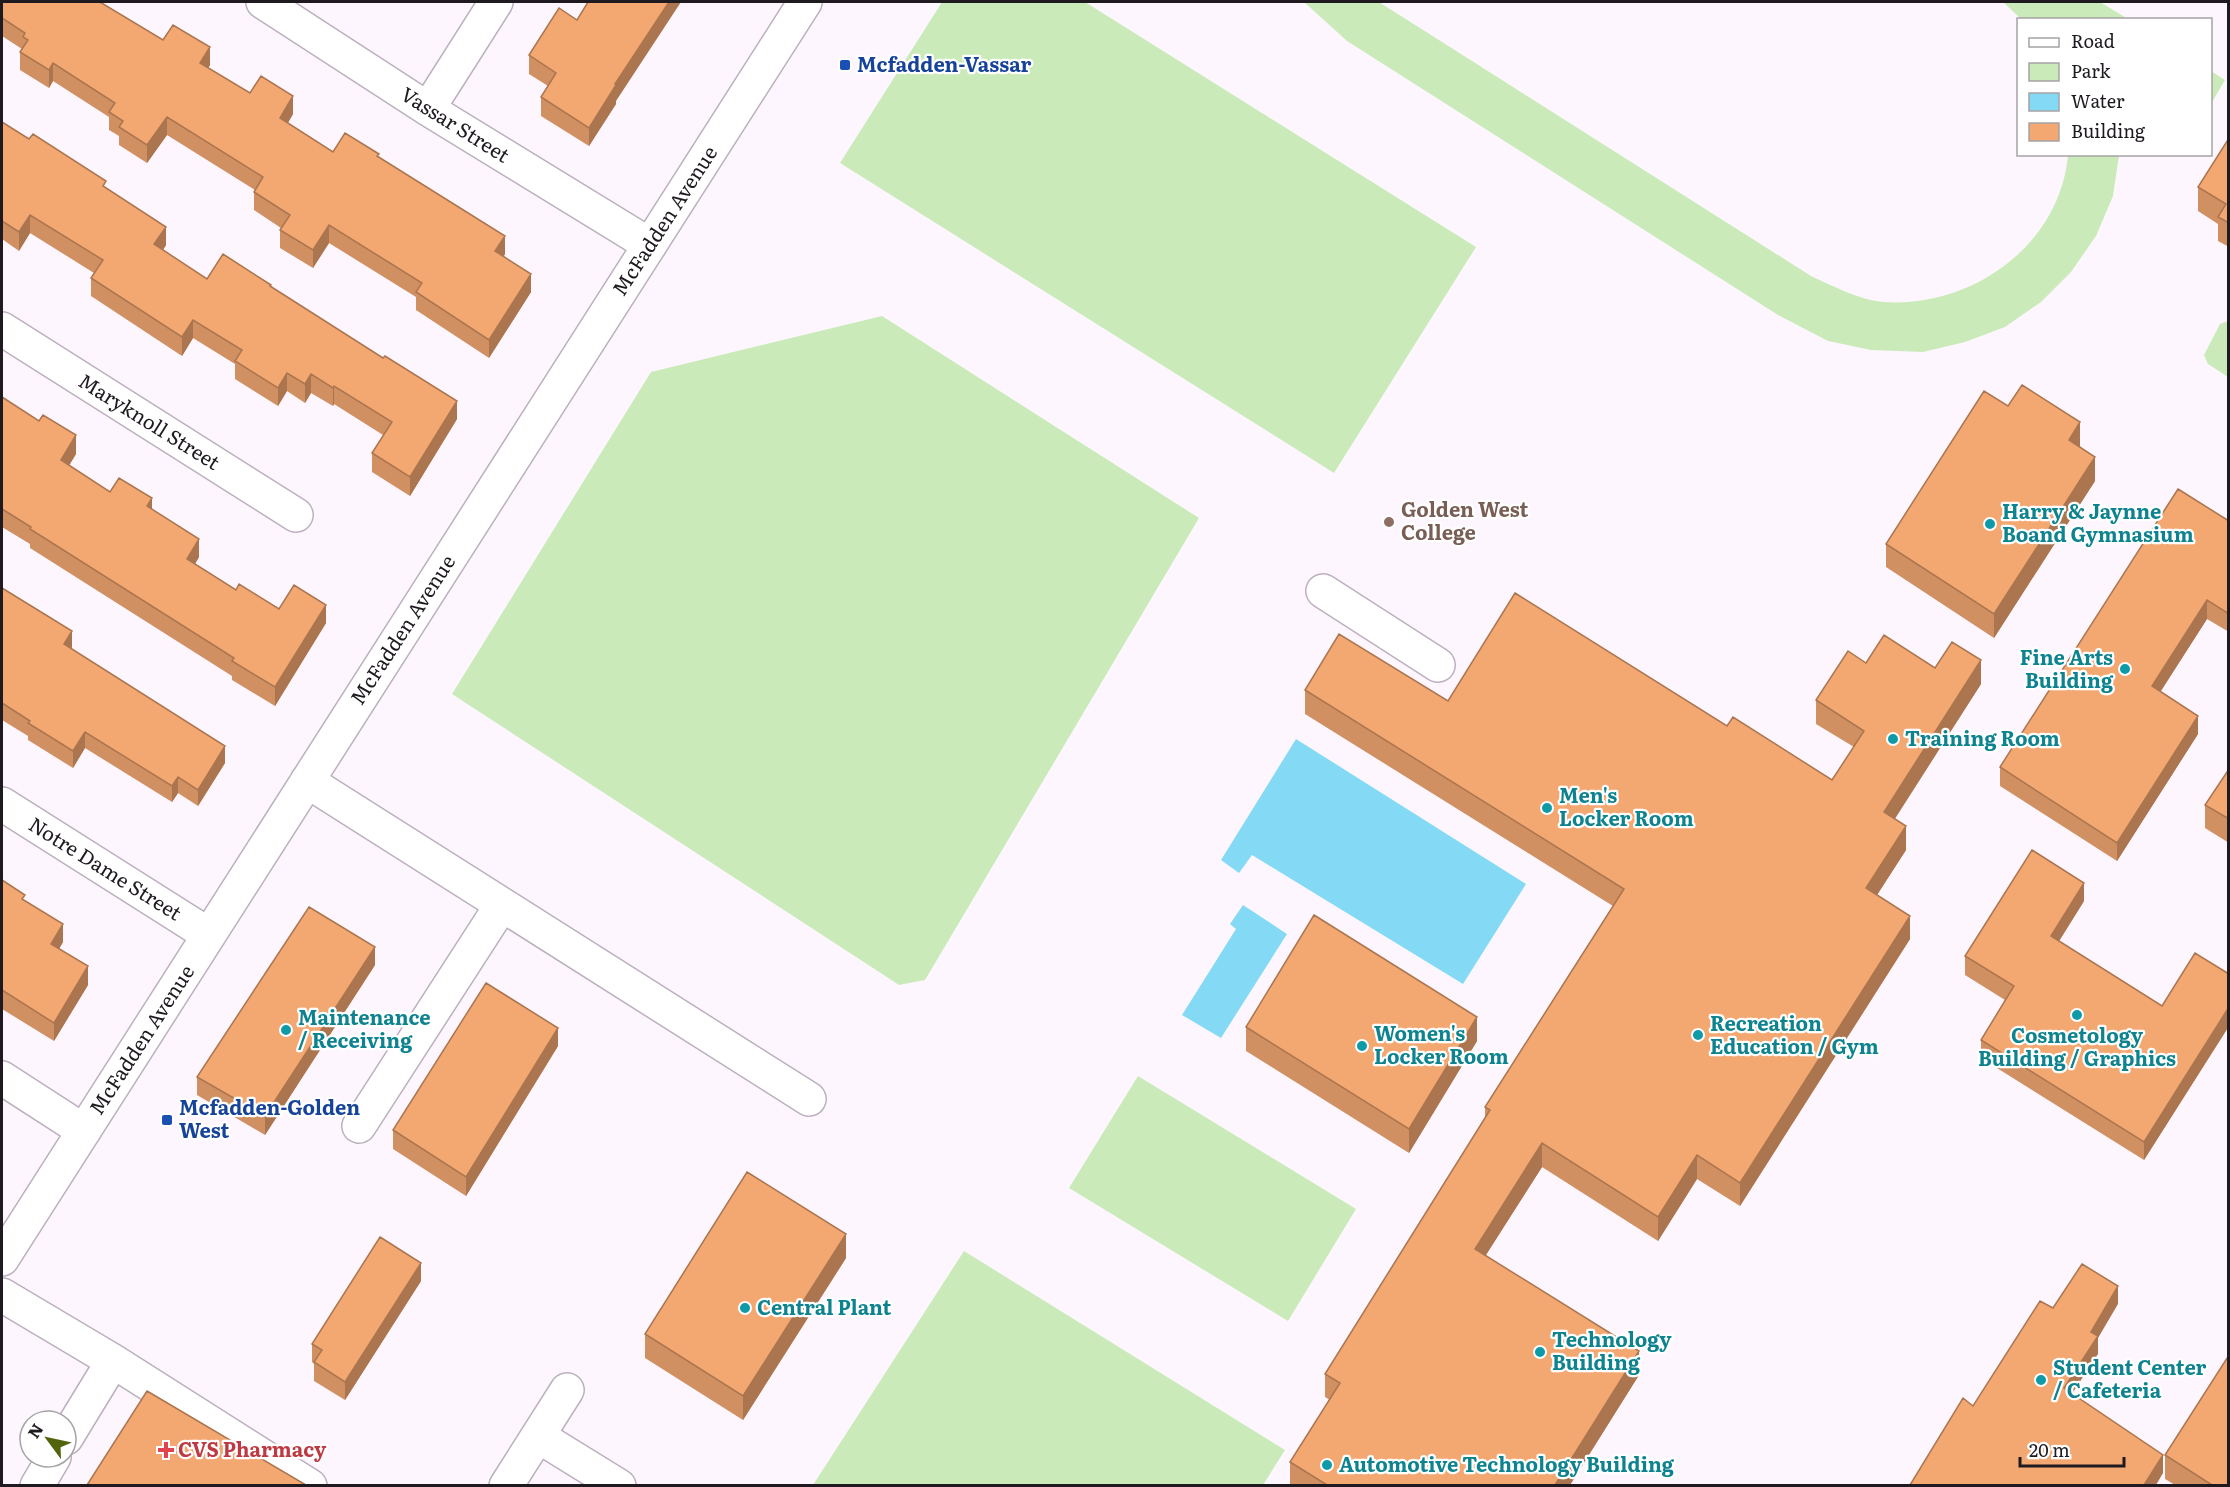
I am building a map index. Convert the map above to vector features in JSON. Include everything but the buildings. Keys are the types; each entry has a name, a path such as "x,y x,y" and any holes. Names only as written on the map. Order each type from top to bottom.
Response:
{"street":[{"name":"Vassar Street","path":"263,2 428,109 650,245"},
{"path":"428,109 496,2"},
{"name":"McFadden Avenue","path":"2,1259 805,2"},
{"name":"Maryknoll Street","path":"2,329 296,515"},
{"path":"1323,591 1438,665"},
{"path":"307,781 809,1099"},
{"name":"Notre Dame Street","path":"2,804 209,935"},
{"path":"359,1126 501,906"},
{"path":"2,1078 84,1131"},
{"path":"2,1295 113,1361 310,1485"},
{"path":"78,1418 113,1361"},
{"path":"506,1485 567,1390"},
{"path":"538,1436 619,1485"},
{"path":"37,1485 47,1469"}],"green space":[{"path":"942,2 1085,2 1476,247 1334,473 840,163"},
{"path":"1304,2 1379,2 1811,276 1846,292 1875,301 1917,301 1949,294 1979,282 2006,264 2029,243 2048,217 2061,187 2068,156 2119,156 2113,196 2096,236 2071,272 2041,302 2005,327 1965,342 1923,352 1871,350 1828,341 1778,315 1347,41"},
{"path":"2003,2 2100,2 2126,18 2020,18"},
{"path":"2212,72 2225,80 2212,102"},
{"path":"882,316 1199,518 925,980 899,985 452,694 651,372"},
{"path":"2228,321 2228,377 2208,364 2204,355 2220,324"},
{"path":"1138,1076 1356,1209 1288,1321 1069,1188"},
{"path":"964,1251 1285,1450 1263,1485 813,1485"}],"water":[{"path":"1296,739 1526,884 1463,984 1252,855 1239,873 1221,860"},
{"path":"1243,905 1287,934 1221,1038 1182,1015 1236,929 1230,924"}],"place":[{"name":"Mcfadden-Vassar","path":"845,65"},
{"name":"Golden West College","path":"1389,522"},
{"name":"Harry & Jaynne Boand Gymnasium","path":"1990,524"},
{"name":"Fine Arts Building","path":"2125,669"},
{"name":"Training Room","path":"1893,739"},
{"name":"Men's Locker Room","path":"1547,808"},
{"name":"Cosmetology Building / Graphics","path":"2077,1015"},
{"name":"Maintenance / Receiving","path":"286,1030"},
{"name":"Recreation Education / Gym","path":"1698,1035"},
{"name":"Women's Locker Room","path":"1362,1046"},
{"name":"Mcfadden-Golden West","path":"167,1120"},
{"name":"Central Plant","path":"745,1308"},
{"name":"Technology Building","path":"1540,1352"},
{"name":"Student Center / Cafeteria","path":"2041,1380"},
{"name":"CVS Pharmacy","path":"166,1450"},
{"name":"Automotive Technology Building","path":"1327,1465"}]}
